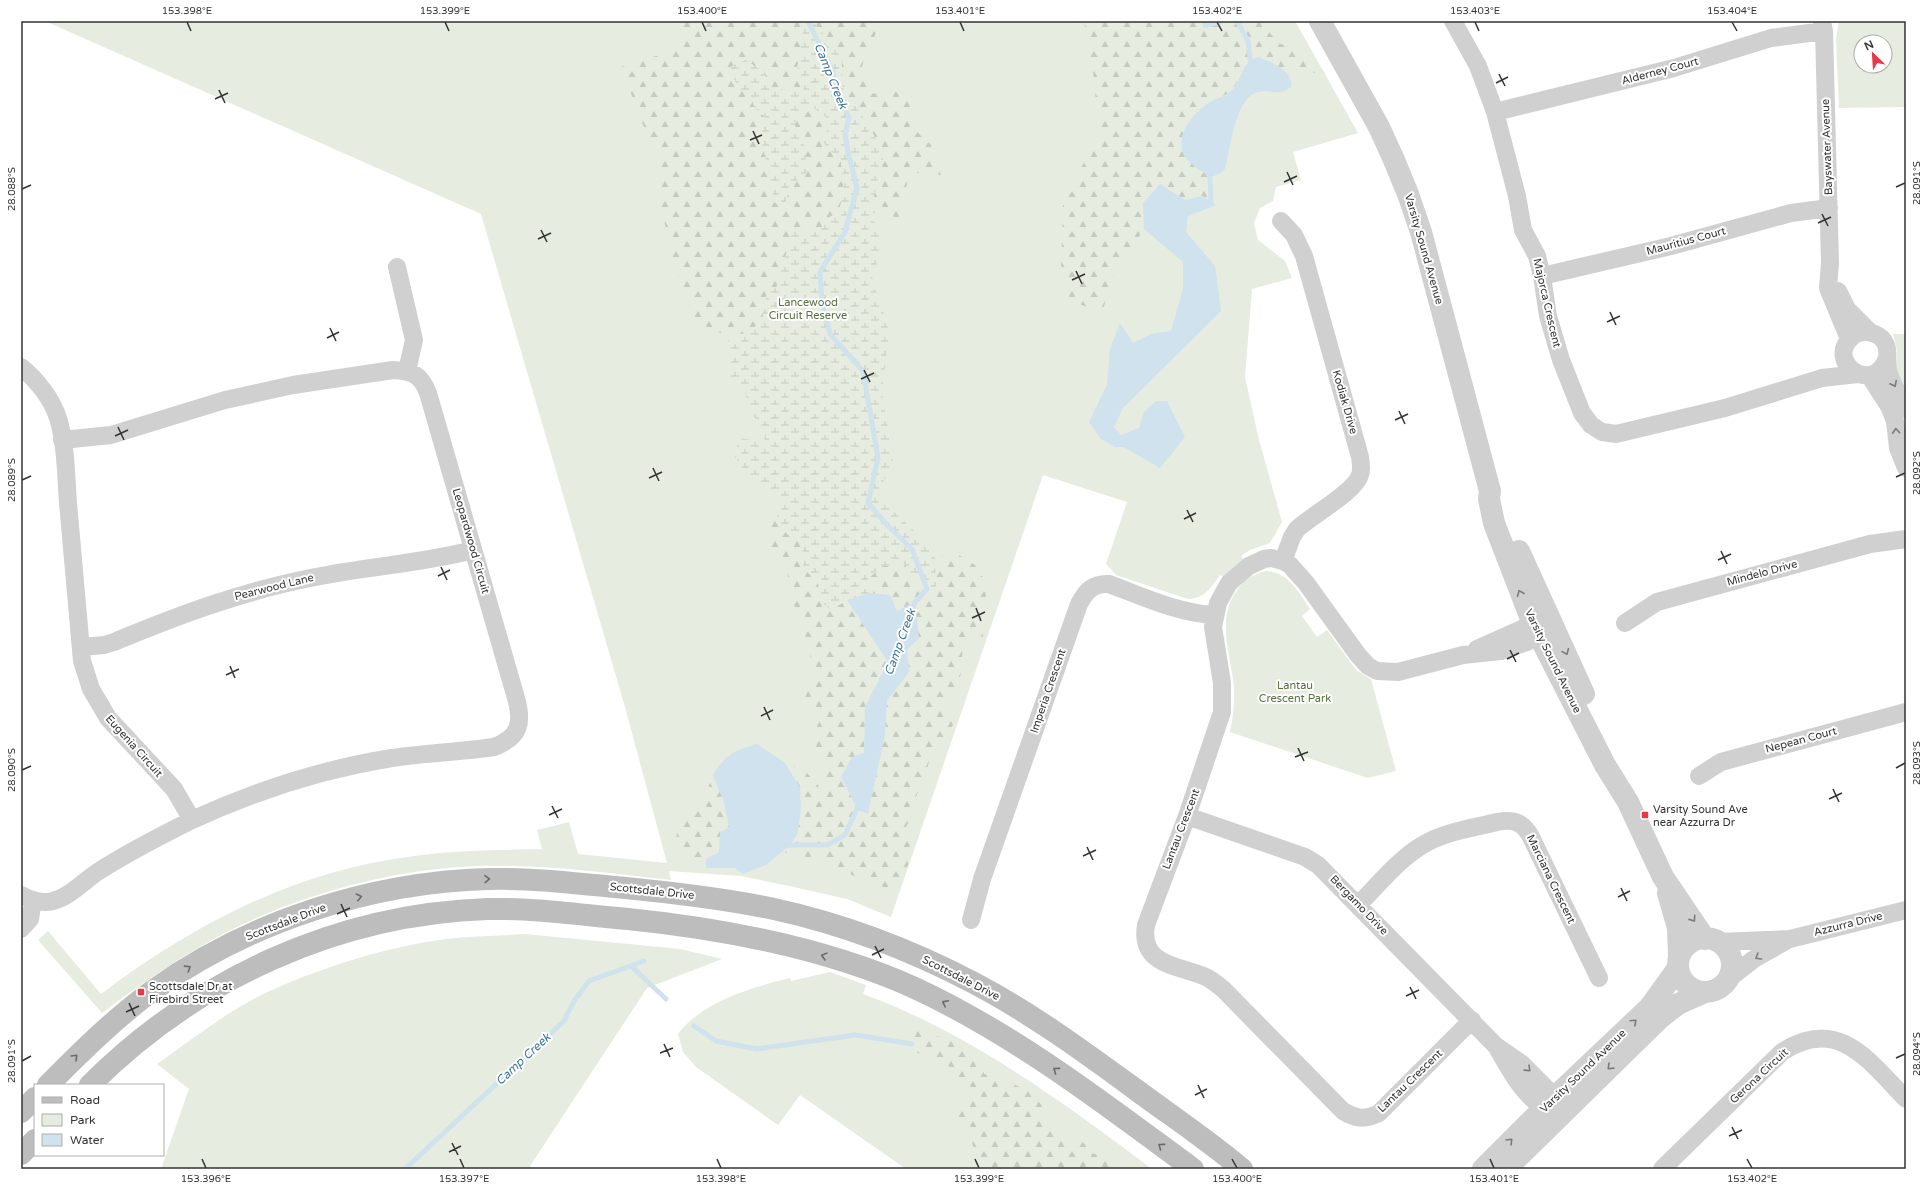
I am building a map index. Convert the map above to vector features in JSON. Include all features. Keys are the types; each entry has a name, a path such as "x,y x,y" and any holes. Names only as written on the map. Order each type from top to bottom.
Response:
{"main road":[{"name":"Scottsdale Drive","path":"49,1084 95,1039 154,990 224,947 271,925 352,898 436,883 486,879 528,879 652,891 741,903 788,913 848,930 933,963 973,982 1046,1025 1242,1169"},
{"path":"91,1084 160,1023 194,1000 268,960 304,945 375,924 421,916 488,909 549,910 676,924 727,932 781,944 876,972 951,1006 1013,1042 1048,1064 1193,1169"},
{"path":"95,1039 117,1060"},
{"path":"21,1112 34,1099"},
{"path":"21,1154 34,1141"}],"street":[{"name":"Varsity Sound Avenue","path":"1320,21 1379,127 1408,194 1421,232 1490,491 1498,497 1521,557 1541,628 1614,762 1628,802 1663,877 1678,928 1679,963 1650,1007 1553,1107 1506,1169"},
{"name":"Majorca Crescent","path":"1453,21 1478,66 1495,112 1517,196 1523,230 1537,256 1542,276 1548,316 1561,360 1582,413 1591,425 1602,432 1616,434 1725,408 1822,378 1864,374"},
{"name":"Alderney Court","path":"1495,112 1674,68 1771,38 1824,24"},
{"name":"Bayswater Avenue","path":"1824,24 1830,263 1828,288 1846,348 1846,364 1851,370 1864,374 1886,400 1895,421 1898,448 1906,468"},
{"name":"Mauritius Court","path":"1542,276 1671,246 1791,213 1829,208"},
{"name":"Kodiak Drive","path":"1281,222 1294,235 1304,256 1360,457 1361,467 1361,473 1355,484 1297,529 1292,537 1283,560"},
{"name":"Bayswater Avenue","path":"1830,263 1836,286 1847,309 1870,332 1882,339 1886,344 1888,370 1906,409"},
{"path":"62,440 116,434 225,400 293,385 394,370 407,370 414,340 397,267"},
{"path":"1846,348 1855,334 1870,332"},
{"name":"Majorca Crescent","path":"1822,378 1846,348"},
{"path":"1864,374 1881,369 1887,358"},
{"name":"Eugenia Circuit","path":"21,367 35,380 47,396 58,418 62,440 81,647 86,676 100,706 122,734 174,789 192,820"},
{"name":"Leopardwood Circuit","path":"192,820 246,797 310,776 349,766 391,758 494,747 505,743 514,735 519,726 520,712 428,393 424,382 417,375 407,370"},
{"name":"Mindelo Drive","path":"1625,624 1657,602 1870,544 1906,539"},
{"name":"Pearwood Lane","path":"81,647 104,645 114,642 197,609 284,583 358,569 441,558 473,550"},
{"name":"Lantau Crescent","path":"1283,560 1264,559 1249,566 1229,584 1222,594 1215,615 1214,637 1222,683 1222,712 1187,816 1146,925 1144,936 1150,951 1156,959 1165,964 1207,978 1223,989 1343,1111 1352,1117 1361,1119 1370,1118 1379,1113 1472,1020"},
{"path":"1283,560 1297,571 1358,655 1368,666 1377,671 1398,672 1464,655 1501,651 1527,642 1541,628"},
{"name":"Imperia Crescent","path":"971,920 982,879 1079,604 1084,594 1091,587 1101,583 1109,584 1186,611 1215,615"},
{"name":"Nepean Court","path":"1700,776 1721,762 1906,712"},
{"name":"Bergamo Drive","path":"1187,816 1304,857 1330,876 1496,1046 1511,1073 1553,1107"},
{"path":"21,929 30,919 27,897 52,902 61,898 99,871 122,857 192,820"},
{"name":"Marciana Crescent","path":"1358,905 1421,845 1441,837 1497,822 1508,820 1517,821 1525,827 1530,835 1599,978"},
{"name":"Varsity Sound Avenue","path":"1663,877 1712,940"},
{"name":"Azzurra Drive","path":"1712,940 1790,939 1906,910"},
{"name":"Azzurra Drive","path":"1728,979 1754,959 1790,939"},
{"path":"1697,940 1712,940 1725,947 1732,962 1728,979 1718,988 1706,992 1690,988 1680,976 1679,963 1683,950 1689,944 1697,940"},
{"name":"Varsity Sound Avenue","path":"1483,1169 1553,1107 1660,1018 1678,1004 1706,992"},
{"name":"Gerona Circuit","path":"1662,1169 1782,1052 1795,1044 1808,1039 1826,1038 1840,1040 1853,1047 1865,1057 1906,1099"}],"green space":[{"name":"Lancewood Circuit Reserve","path":"45,21 1295,21 1358,133 1293,152 1301,180 1276,187 1273,201 1260,208 1254,223 1258,240 1285,261 1292,278 1252,289 1245,377 1259,440 1282,522 1270,543 1250,550 1241,556 1245,561 1226,578 1220,575 1207,592 1199,597 1188,599 1116,575 1106,564 1127,502 1043,475 891,917 847,899 741,876 669,871 671,880 526,866 477,866 445,868 381,878 349,886 317,895 256,918 210,941 178,960 147,980 102,1013 38,940 48,931 101,994 171,946 245,906 283,889 323,875 364,865 407,857 441,853 542,849 537,830 569,822 578,854 667,863 625,707 481,214"},
{"path":"678,21 881,21 862,66 870,94 894,90 909,103 913,128 931,145 941,175 909,172 901,218 870,212 884,154 867,123 843,88 841,53 804,25 797,69 803,82 804,95 768,86 728,68 739,88 751,97 755,108 765,117 761,138 769,169 784,207 791,183 807,172 804,145 793,123 812,107 830,121 823,142 841,162 844,193 838,214 827,218 819,231 793,229 777,287 767,293 762,322 744,334 720,333 696,323 677,271 667,234 658,191 659,153 643,125 621,67 681,48"},
{"path":"1084,21 1270,21 1267,30 1280,44 1301,48 1326,74 1283,69 1259,57 1245,66 1232,90 1210,102 1193,165 1210,177 1211,202 1203,196 1185,200 1160,184 1143,203 1144,229 1114,273 1102,313 1067,299 1061,270 1063,204 1099,133 1093,71"},
{"path":"1839,21 1906,21 1906,107 1839,108 1836,39"},
{"path":"815,24 841,53 843,88 867,123 884,154 870,212 880,233 878,260 871,283 880,299 889,332 882,394 893,459 877,497 910,526 935,558 936,596 910,578 905,564 882,566 866,581 869,593 847,600 831,610 820,601 818,582 803,568 802,542 787,534 777,516 782,504 766,486 746,474 735,457 738,438 764,441 766,430 754,417 744,391 729,376 732,356 728,340 744,334 762,322 767,293 777,286 793,229 819,231 827,218 838,213 844,193 841,162 823,142 830,120 812,107 794,123 804,145 807,172 791,184 784,207 775,203 761,138 765,117 755,108 751,97 739,88 728,68 745,60 765,72 768,86 804,94 803,82 797,69 804,25"},
{"path":"1893,334 1906,334 1906,392 1895,366 1897,354"},
{"path":"777,516 787,534 803,542 803,568 818,582 820,601 831,610 847,600 888,662 865,707 864,753 868,814 887,701 909,672 907,650 914,602 897,611 890,595 869,593 865,581 882,566 905,564 910,578 936,596 935,558 957,554 975,565 989,587 981,609 983,639 963,643 961,673 955,695 943,708 953,724 947,745 932,749 925,777 914,801 912,819 906,826 917,840 904,876 887,888 865,882 834,865 796,854 781,852 790,845 800,788 785,763 804,770 818,785 827,802 826,781 821,753 811,739 824,712 800,710 814,676 808,643 791,596 787,571 771,556 769,540 763,526"},
{"name":"Lantau Crescent Park","path":"1268,571 1282,576 1297,590 1310,609 1302,616 1317,637 1327,630 1357,671 1371,679 1396,771 1368,778 1230,732 1234,709 1234,686 1226,633 1228,608 1233,596 1245,581 1257,574"},
{"path":"713,775 724,802 729,827 720,833 719,853 706,859 688,862 684,859 675,842 679,827 707,791"},
{"path":"525,934 680,949 722,959 647,988 530,1166 531,1169 161,1169 189,1089 157,1064 227,1015 272,990 293,981 335,965 379,952 446,939"},
{"path":"830,972 866,985 863,994 941,1028 1014,1071 1049,1094 1152,1169 906,1169 800,1095 778,1125 696,1067 683,1052 678,1034 700,1013 714,1004 728,997 759,986 790,978 791,981"},
{"path":"921,1028 929,1029 934,1036 954,1040 973,1048 981,1058 984,1074 1003,1079 1030,1092 1046,1110 1046,1117 1058,1129 1064,1138 1078,1139 1094,1154 1114,1157 1114,1169 986,1169 974,1152 969,1126 961,1125 952,1119 951,1110 965,1097 959,1076 948,1066 916,1052 917,1044 913,1037 913,1031"}],"water":[{"path":"1201,21 1223,21 1221,25 1204,28"},
{"path":"1259,57 1281,68 1289,76 1291,87 1282,92 1263,91 1250,96 1244,103 1235,124 1225,169 1219,174 1210,177 1185,157 1181,145 1184,131 1193,117 1204,106 1231,91 1249,62"},
{"path":"1160,184 1185,200 1203,196 1216,205 1188,216 1186,232 1215,266 1221,311 1123,408 1114,427 1121,435 1139,428 1144,412 1156,401 1167,401 1185,437 1160,468 1124,447 1115,447 1101,439 1089,422 1107,385 1110,349 1120,323 1133,343 1151,334 1171,331 1183,289 1183,262 1144,229 1143,203"},
{"path":"869,593 890,595 897,611 915,602 919,638 907,650 909,672 887,701 885,734 868,814 858,810 841,777 852,757 864,753 865,707 888,662 847,600"},
{"path":"757,744 785,763 800,788 801,811 797,835 790,845 766,865 743,874 735,868 706,868 706,859 719,852 720,833 729,827 724,802 713,775 722,762 731,754"}],"waterway":[{"name":"Camp Creek","path":"808,21 833,72 835,87 849,118 845,134 857,188 845,232 820,272 822,301 830,334 863,371 878,458 868,503 888,526 912,549 927,589 915,602 913,607"},
{"path":"1237,21 1248,41 1251,67"},
{"path":"1210,177 1211,202"},
{"name":"Camp Creek","path":"784,847 790,845 827,845 845,835 859,804"},
{"name":"Camp Creek","path":"405,1169 564,1021 574,1001 589,981 644,961"},
{"path":"631,966 666,999"},
{"path":"694,1026 716,1041 757,1049 855,1035 912,1044"}],"place":[{"name":"Varsity Sound Ave near Azzurra Dr","path":"1645,815"},
{"name":"Scottsdale Dr at Firebird Street","path":"141,992"}]}
